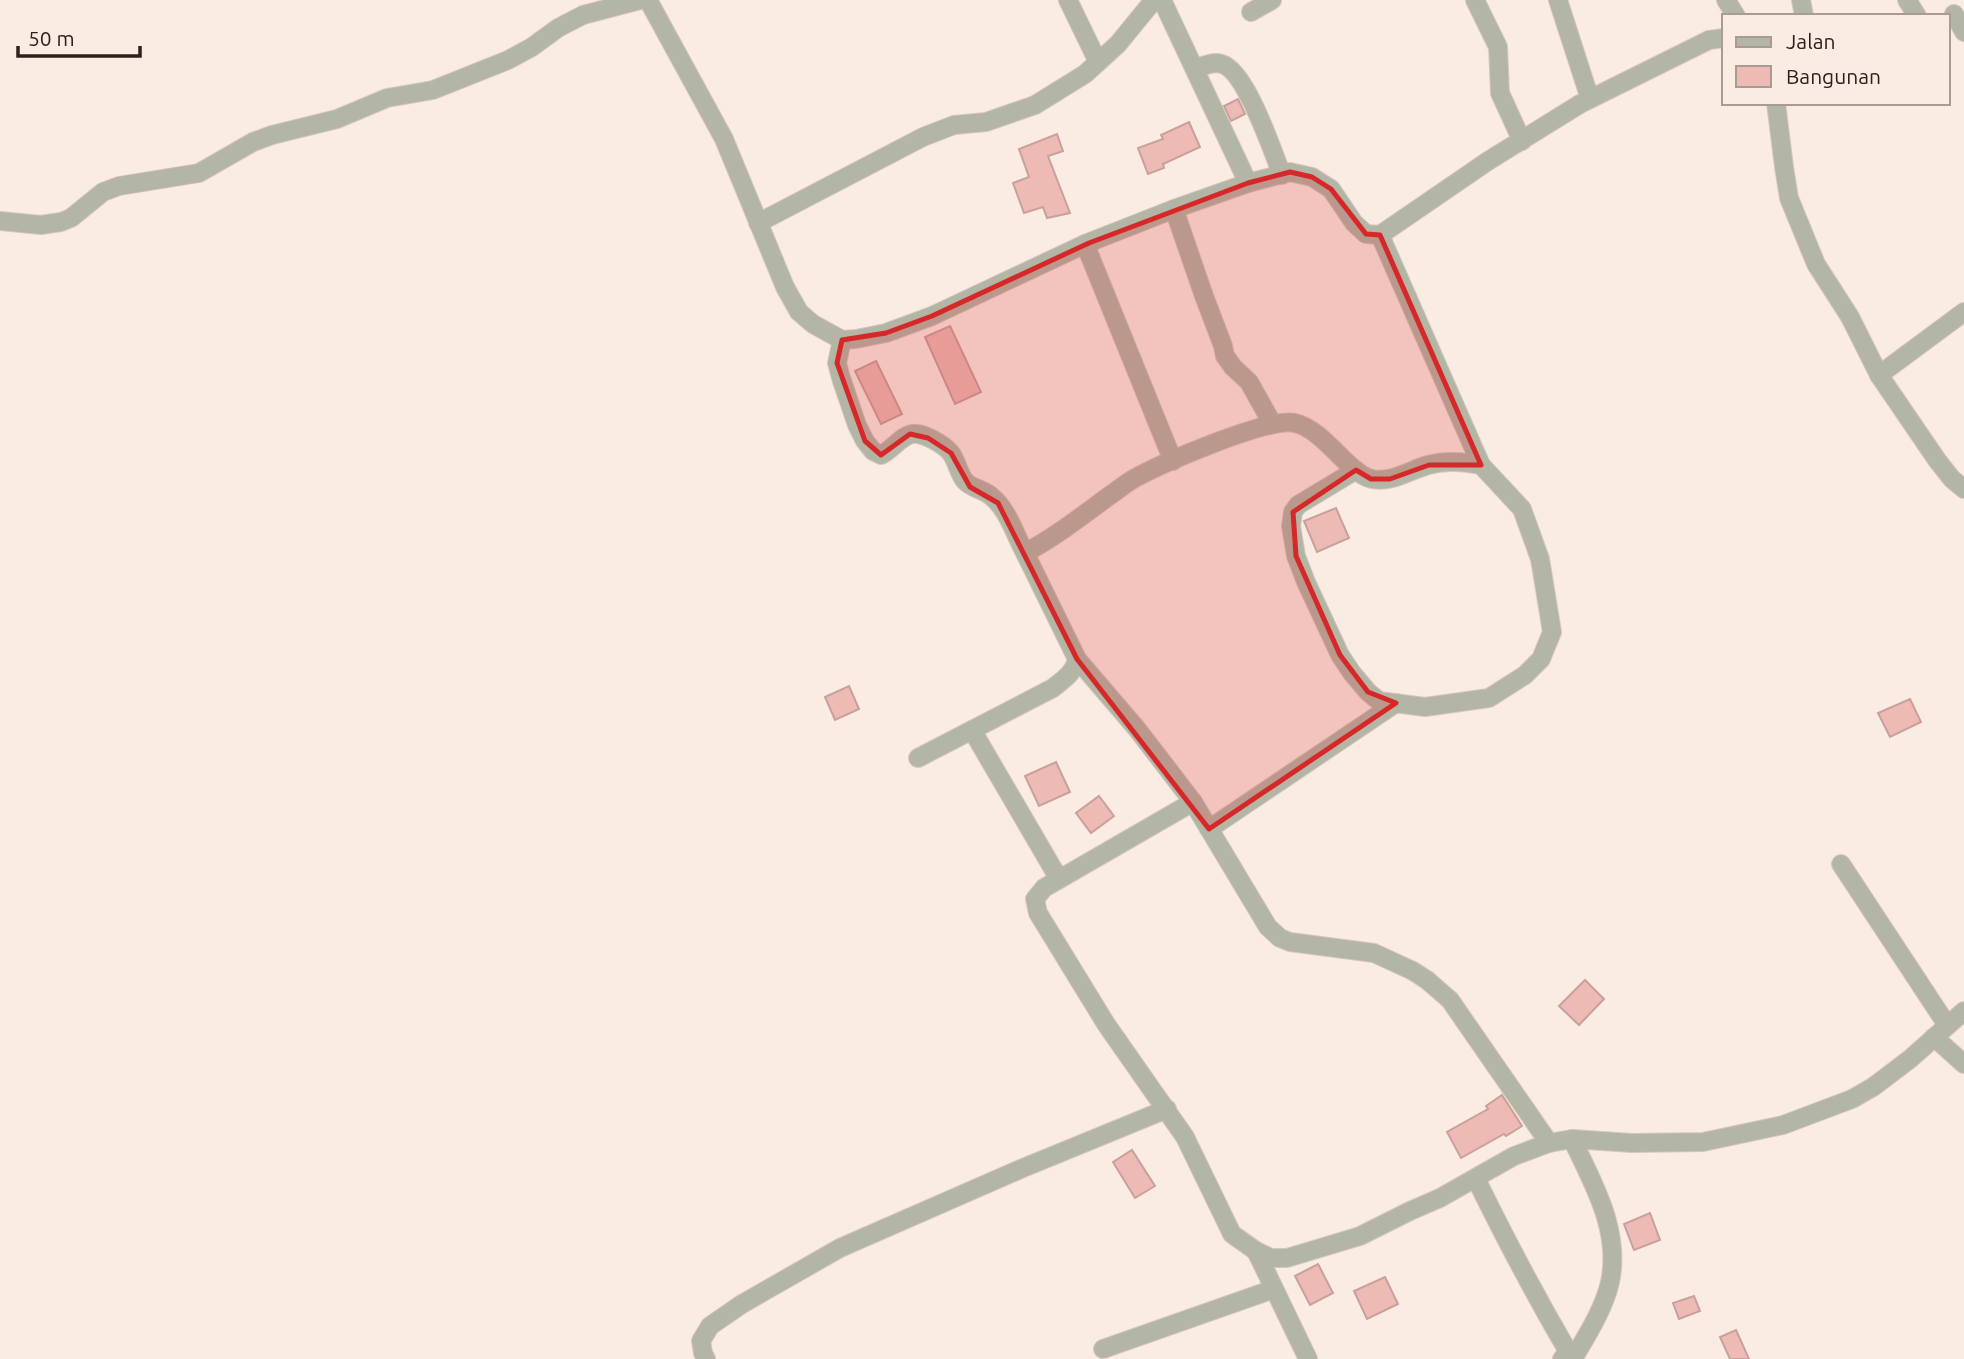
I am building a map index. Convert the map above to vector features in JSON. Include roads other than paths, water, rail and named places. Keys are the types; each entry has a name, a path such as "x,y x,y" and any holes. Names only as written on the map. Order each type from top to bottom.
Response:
{"street":[{"path":"0,221 41,225 61,222 71,218 103,192 119,186 199,173 263,138 337,119 387,98 433,90 508,60 583,15 640,0"},
{"path":"648,0 724,139 785,287 799,312 813,324 842,340 886,333 932,316 1085,244 1248,183 1290,172 1312,177 1331,189 1354,223 1366,234 1380,235 1433,197 1590,99 1709,40 1722,38"},
{"path":"1068,0 1098,62"},
{"path":"758,223 923,137 954,125 986,122 1035,105 1085,74 1118,44 1154,0"},
{"path":"1162,0 1248,183"},
{"path":"1251,12 1272,0"},
{"path":"1475,0 1498,47 1500,93 1522,141"},
{"path":"1558,0 1590,99"},
{"path":"1955,13 1964,32"},
{"path":"1195,69 1211,63 1222,64 1233,70 1247,90 1282,175"},
{"path":"1776,105 1789,198 1816,264 1850,317 1879,374 1937,460 1964,489"},
{"path":"1174,209 1225,356 1249,382 1272,423"},
{"path":"1356,470 1298,505 1293,512 1291,526 1296,556 1306,582 1340,655 1352,673 1379,701 1424,707 1489,698 1525,675 1541,659 1552,632 1540,559 1522,509 1481,464 1380,235"},
{"path":"1085,244 1173,461"},
{"path":"1879,374 1964,312"},
{"path":"842,340 837,363 857,425 865,441 873,451 881,455 910,434 918,434 946,448 962,478 970,486 991,495 998,503 1077,659 1137,729 1193,802 1268,927 1290,942 1374,953 1427,980 1450,1000 1549,1143"},
{"path":"1025,553 1135,478 1226,439 1272,423 1295,423 1319,436 1356,470 1371,479 1390,479 1429,465 1452,461 1481,464"},
{"path":"918,758 1053,688 1068,676 1076,666 1077,659"},
{"path":"1209,830 1395,704"},
{"path":"972,730 1059,879"},
{"path":"1193,802 1044,888 1035,899 1038,913 1106,1024 1167,1109 1197,1159 1232,1234 1271,1258 1287,1258 1360,1236 1440,1198 1514,1156 1549,1143 1572,1139 1632,1143 1703,1142 1783,1125 1853,1099 1873,1087 1910,1059 1964,1011"},
{"path":"1841,864 1940,1031 1964,1064"},
{"path":"706,1359 702,1353 701,1340 710,1326 742,1304 840,1248 1167,1109"},
{"path":"1568,1358 1600,1311 1610,1281 1612,1250 1602,1203 1572,1139"},
{"path":"1476,1179 1528,1284 1566,1348 1568,1358"},
{"path":"1256,1251 1308,1359"},
{"path":"1103,1349 1274,1289"}]}
